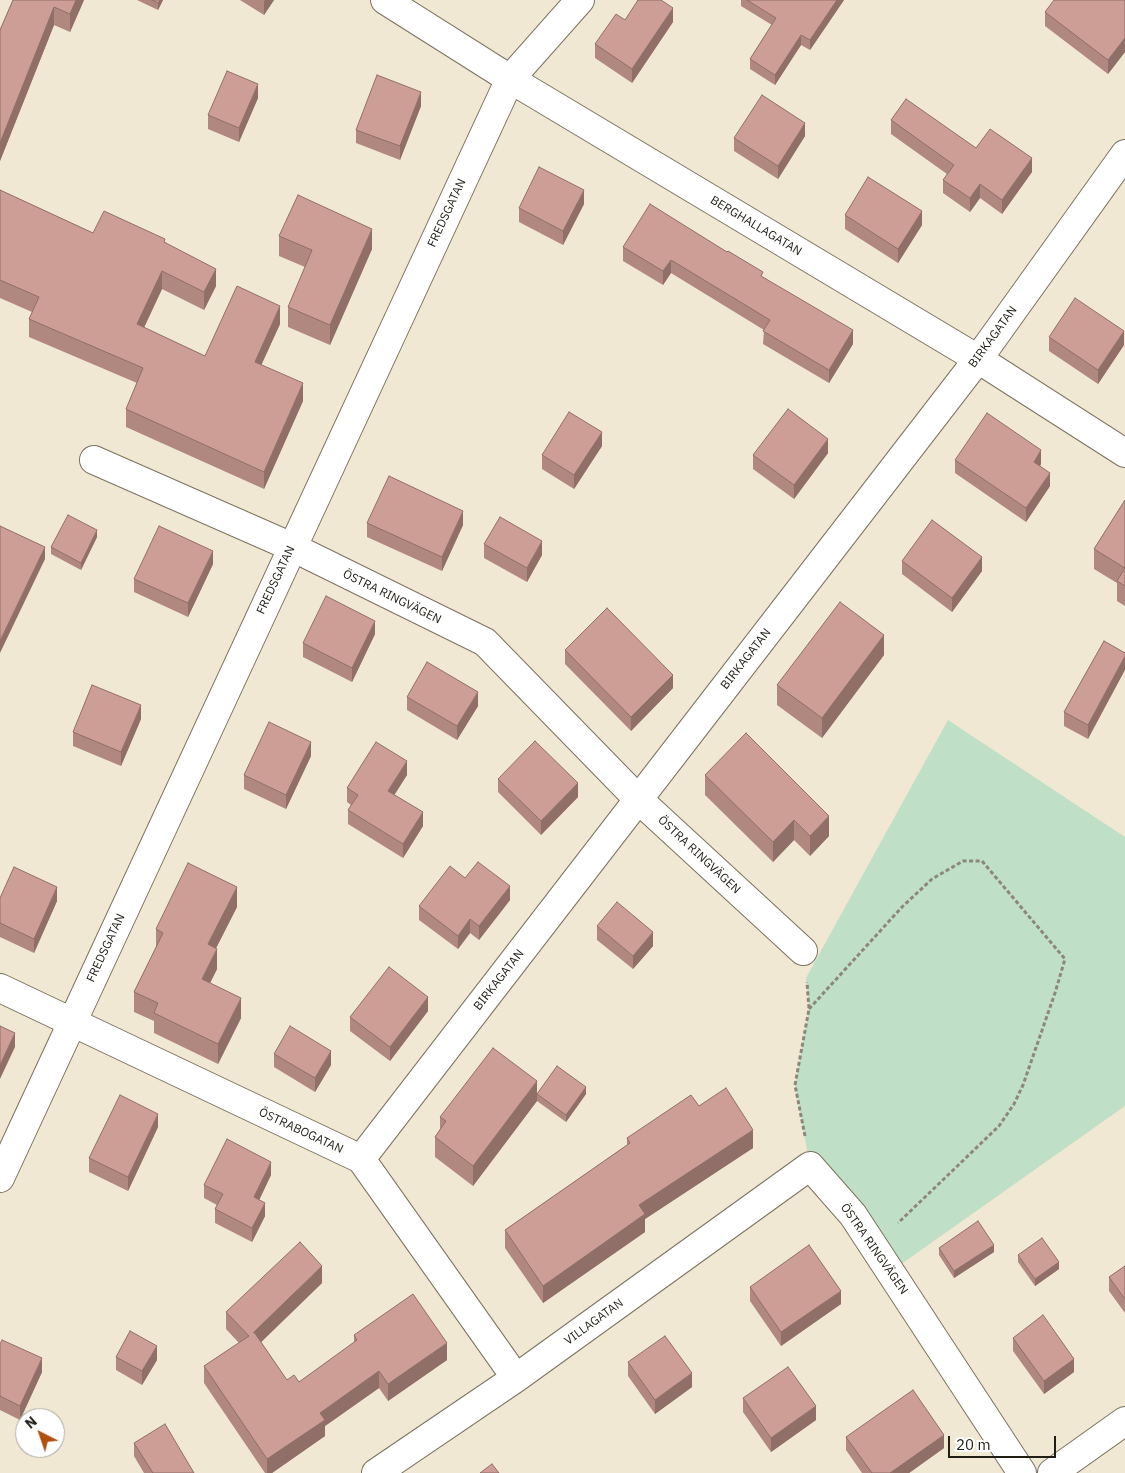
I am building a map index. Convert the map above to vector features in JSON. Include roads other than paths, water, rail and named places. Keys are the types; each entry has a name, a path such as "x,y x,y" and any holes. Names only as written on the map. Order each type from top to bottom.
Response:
{"street":[{"name":"BERGHALLAGATAN","path":"385,0 510,78 978,359 1125,453"},
{"name":"FREDSGATAN","path":"0,1178 510,78 580,0"},
{"name":"BIRKAGATAN","path":"361,1159 978,359 1125,154"},
{"name":"ÖSTRA RINGVÄGEN","path":"94,460 292,547 485,642 638,799 803,951"},
{"name":"ÖSTRABOGATAN","path":"0,988 361,1159 516,1378"},
{"name":"ÖSTRA RINGVÄGEN","path":"810,1166 853,1215 1022,1473"},
{"name":"VILLAGATAN","path":"376,1473 516,1378 810,1166"},
{"path":"1052,1473 1125,1421"}]}
